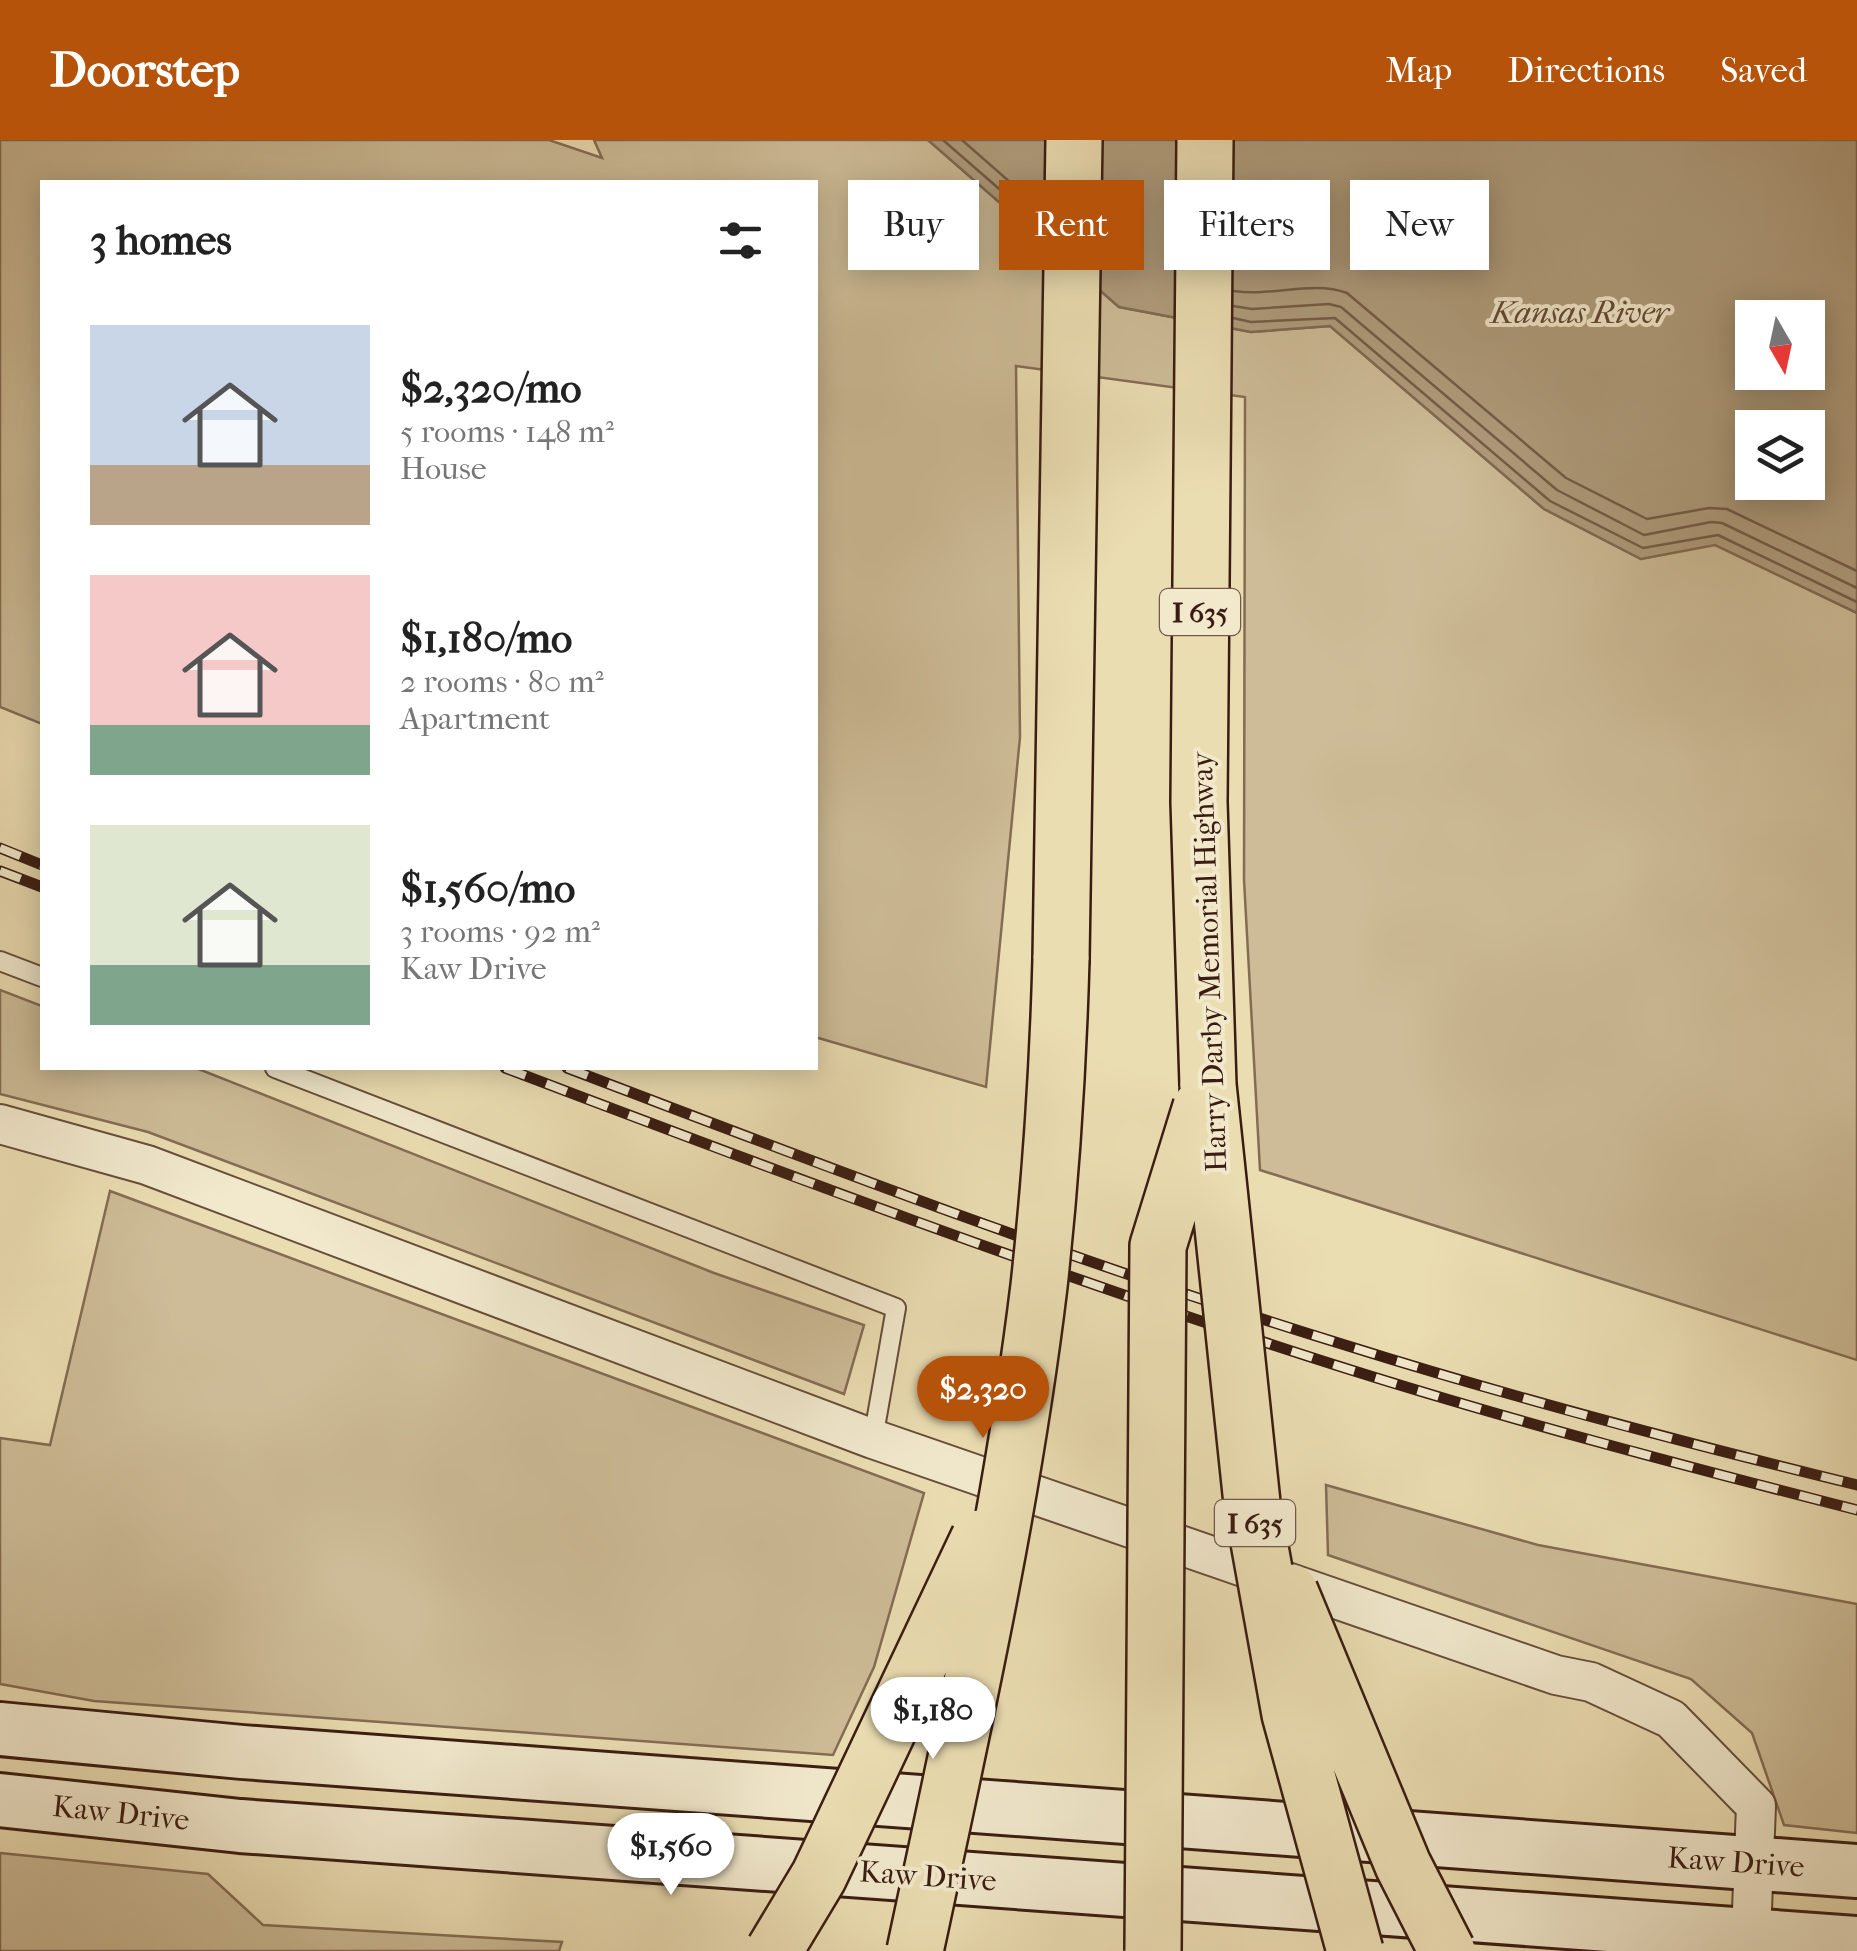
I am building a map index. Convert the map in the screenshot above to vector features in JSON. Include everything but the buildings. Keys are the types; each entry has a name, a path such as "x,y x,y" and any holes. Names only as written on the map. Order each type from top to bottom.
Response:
{"highway":[{"path":"916,1951 1012,1468 1039,1286 1058,1083 1074,140"},
{"name":"Harry Darby Memorial Highway","path":"1205,140 1198,802 1208,1085 1252,1503 1290,1714 1355,1951"},
{"path":"1153,1951 1158,1246 1208,1085"},
{"path":"774,1951 819,1876 1012,1468"},
{"path":"1252,1503 1403,1866 1448,1951"}],"main road":[{"name":"Kaw Drive","path":"0,1728 242,1752 1857,1871"},
{"name":"Kaw Drive","path":"0,1800 240,1826 1857,1944"}],"street":[{"path":"0,1124 147,1165 874,1440 1537,1669 1591,1682 1670,1719 1756,1806 1751,1935"}],"lane":[{"path":"0,961 40,976"},
{"path":"280,1070 896,1308 874,1440"}],"shaded area":[{"path":"0,140 549,140 602,158 594,140 928,140 974,180 848,180 848,270 979,270 979,185 999,202 999,270 1077,270 1119,307 1251,332 1330,326 1544,509 1641,559 1715,544 1857,613 1857,1360 1260,1170 1244,880 1245,397 1016,366 1020,737 986,1087 818,1038 818,180 40,180 40,723 0,707"},
{"path":"0,990 40,1005 40,1070 201,1070 714,1273 864,1325 844,1394 148,1132 0,1094"},
{"path":"110,1191 924,1493 874,1667 833,1755 94,1701 0,1684 0,1438 50,1445"},
{"path":"1326,1485 1538,1545 1857,1604 1857,1833 1784,1825 1752,1733 1691,1679 1328,1555"},
{"path":"0,1853 208,1874 263,1925 562,1942 559,1951 0,1951"}],"water":[{"name":"Kansas River","path":"928,140 1857,140 1857,613 1715,545 1641,559 1544,509 1330,326 1251,332 1119,307 1077,270 1144,270 1144,180 999,180 999,202 979,185 979,180 974,180"}],"railway":[{"path":"0,848 40,864"},
{"path":"0,871 40,886"},
{"path":"510,1070 917,1222 1228,1330 1528,1422 1857,1510"},
{"path":"572,1070 953,1213 1246,1314 1536,1402 1857,1485"}]}
